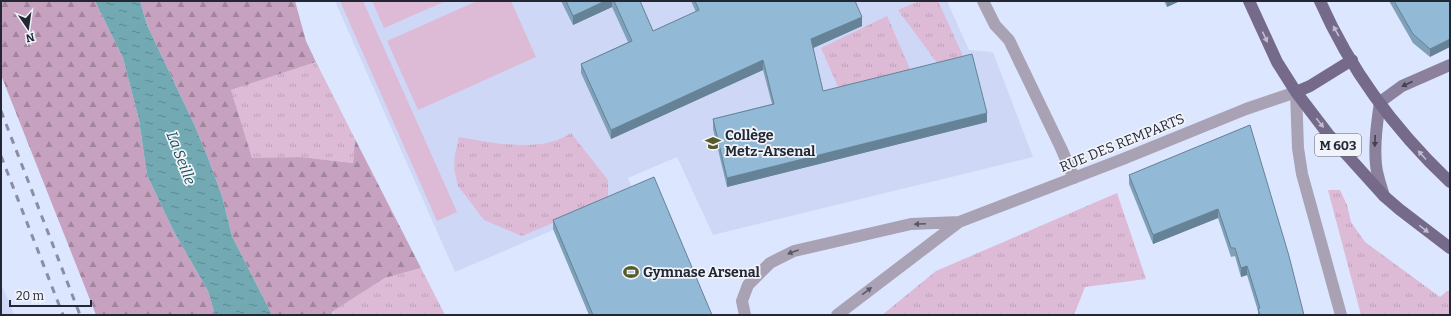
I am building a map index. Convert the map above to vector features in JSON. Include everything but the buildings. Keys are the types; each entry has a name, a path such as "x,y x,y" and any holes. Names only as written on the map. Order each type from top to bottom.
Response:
{"main road":[{"name":"M 603","path":"1249,1 1277,62 1296,92 1328,134 1384,196 1450,248"},
{"path":"1320,1 1352,60 1380,102 1413,145 1450,182"},
{"path":"1296,92 1310,86 1352,60"}],"street":[{"path":"983,1 995,25 1009,40 1074,178"},
{"path":"1384,196 1376,167 1375,150 1380,102 1402,86 1450,65"},
{"path":"1296,92 1298,148 1302,174 1341,315"},
{"name":"RUE DES REMPARTS","path":"837,315 959,222 1246,109 1296,92"},
{"name":"RUE DES REMPARTS","path":"745,315 742,301 748,285 770,263 794,251 911,224 959,222"}],"shaded area":[{"name":"Collège Metz-Arsenal","path":"335,1 947,1 969,50 993,52 1033,157 713,235 677,157 628,178 635,195 455,272"},
{"path":"1,284 15,315 1,315"}],"green space":[{"path":"1,1 95,1 123,58 139,120 147,175 173,230 208,291 215,315 96,315 1,75"},
{"path":"140,1 295,1 306,41 316,62 231,90 252,158 301,157 353,163 355,139 421,268 385,278 332,312 333,315 272,315 232,236 222,196 208,158 194,124 147,25"},
{"path":"340,1 363,1 457,212 437,221"},
{"path":"372,1 446,1 384,28"},
{"path":"477,1 511,1 536,57 418,110 387,41"},
{"path":"919,1 938,1 963,56 937,63 898,10"},
{"path":"887,16 911,71 839,89 821,48"},
{"path":"316,62 355,139 353,163 301,157 252,159 231,90"},
{"path":"571,133 608,180 608,200 522,236 484,220 458,186 454,169 455,154 459,137 507,144 531,145 543,144 563,138"},
{"path":"1328,190 1340,190 1347,205 1351,222 1365,242 1440,297 1447,291 1450,291 1450,315 1361,315"},
{"path":"1117,193 1146,279 1085,287 1074,315 882,315 936,271"},
{"path":"421,268 445,315 336,315 332,312 385,278"}],"water":[{"name":"La Seille","path":"95,1 140,1 147,25 194,124 208,158 222,196 232,236 272,315 215,315 208,291 173,230 147,175 139,120 123,58"}],"railway":[{"path":"1,111 80,315"},
{"path":"1,156 63,315"}],"place":[{"name":"Collège Metz-Arsenal","path":"713,143"},
{"name":"Gymnase Arsenal","path":"631,272"}]}
